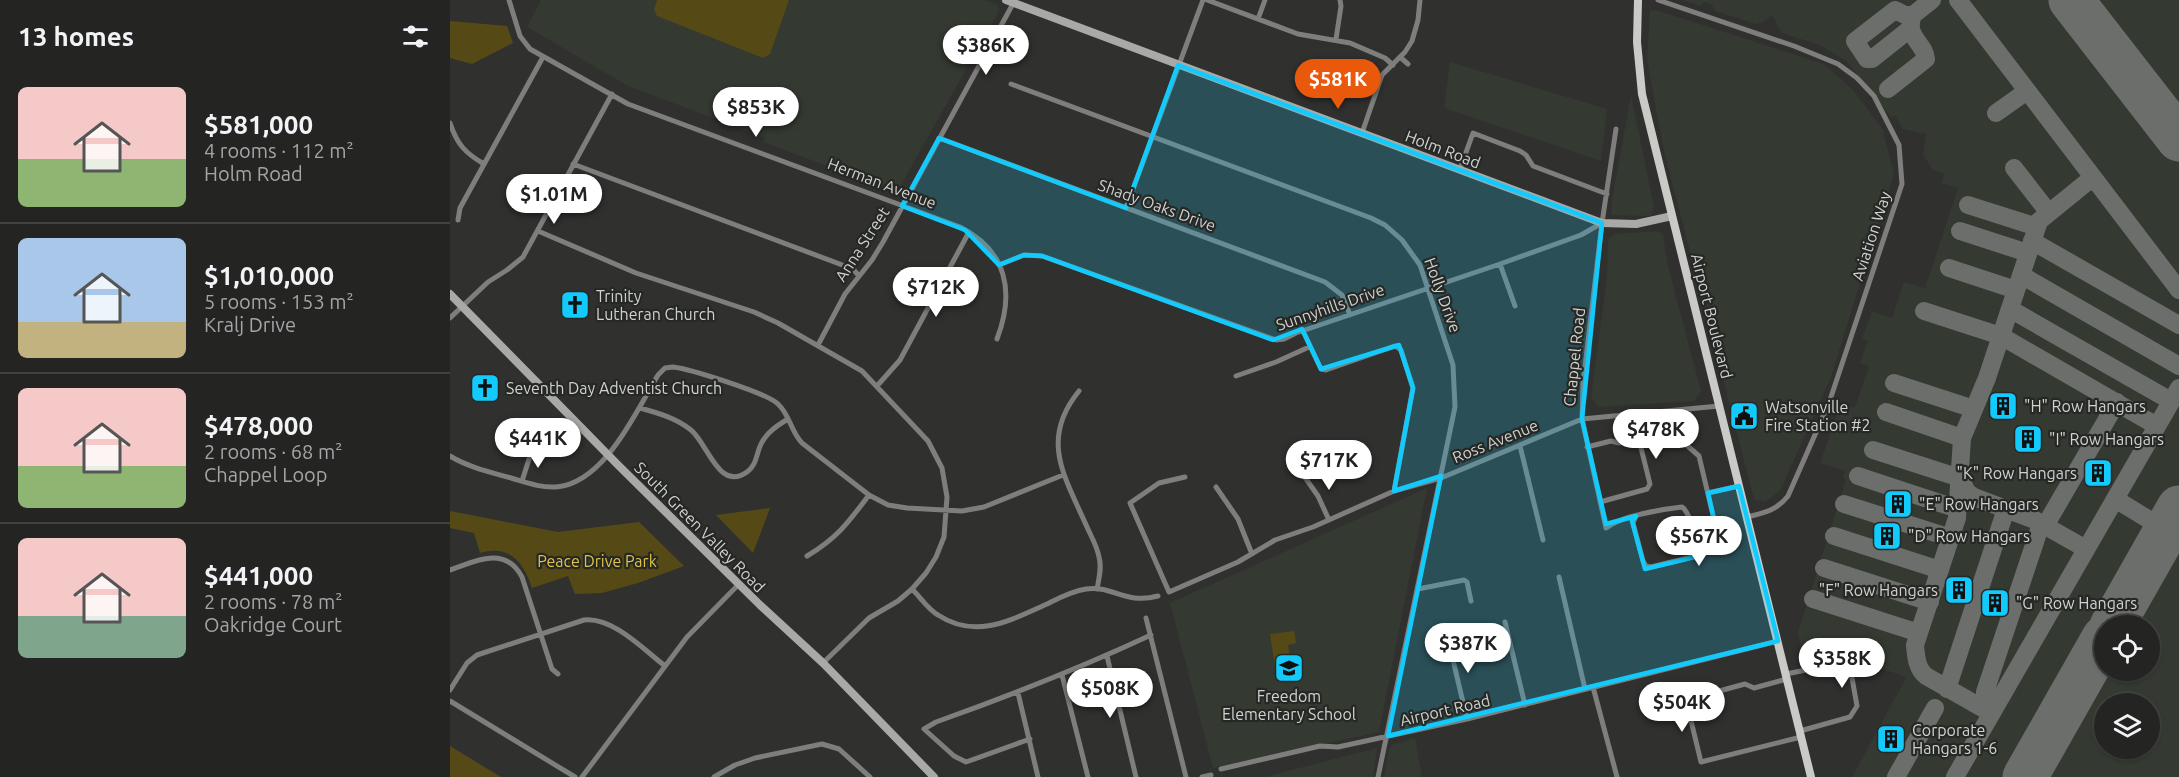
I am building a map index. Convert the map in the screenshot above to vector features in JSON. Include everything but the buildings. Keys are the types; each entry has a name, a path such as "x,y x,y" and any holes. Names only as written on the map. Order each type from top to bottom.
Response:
{"main road":[{"name":"Airport Boulevard","path":"1638,0 1637,42 1642,94 1811,777"}],"street":[{"name":"Herman Avenue","path":"509,0 522,40 530,49 543,57 636,106 960,227 986,246 999,265"},
{"path":"1126,207 1178,65 1205,0 1298,34 1336,39 1385,58 1393,64"},
{"path":"1258,19 1265,0"},
{"path":"1336,39 1340,0"},
{"path":"1362,133 1382,75 1400,57 1414,36 1420,0"},
{"name":"Aviation Way","path":"1658,0 1838,63 1874,96 1899,146 1902,184 1829,403 1788,496 1780,506 1767,513 1747,517"},
{"name":"Holm Road","path":"1011,1 1602,223 1636,224 1672,216"},
{"name":"Anna Street","path":"818,345 845,294 872,260 1011,1"},
{"path":"458,220 460,208 543,57"},
{"path":"1400,57 1408,64"},
{"name":"Holly Drive","path":"1011,84 1378,222 1396,234 1412,251 1420,265 1453,365 1455,407 1378,777"},
{"path":"450,318 488,282 519,261 538,231 612,94"},
{"path":"450,123 462,148 468,155 484,164"},
{"name":"Chappel Road","path":"1616,129 1602,223 1583,384 1582,419 1606,528 1613,522 1636,516"},
{"path":"1460,170 1473,133 1520,151 1526,155 1533,166 1607,194"},
{"name":"Shady Oaks Drive","path":"939,138 1325,282 1342,295 1350,315"},
{"path":"573,164 853,269 859,276"},
{"name":"Sunnyhills Drive","path":"999,265 1024,255 1042,256 1273,340 1284,339 1500,264 1581,235 1602,223"},
{"path":"538,231 636,273 778,322 857,368 917,427 932,446 944,475 947,510 945,531 932,564 912,590 869,618 823,663"},
{"path":"877,386 900,360 969,232"},
{"path":"1500,264 1515,306"},
{"path":"997,339 1005,316 1007,301 1005,283 999,265"},
{"name":"South Green Valley Road","path":"450,294 739,584 823,663 934,777"},
{"path":"1185,477 1159,483 1130,503 1169,592 1252,554 1275,540 1329,520 1394,491 1413,388 1400,348 1395,346 1326,370 1321,369 1303,331"},
{"path":"1236,376 1276,362 1309,346"},
{"path":"450,456 464,463 522,481 545,487 564,486 584,476 608,454 640,408 658,375 665,368 673,366 765,395 778,404 802,443 869,495 888,505 947,510 977,509 1064,475"},
{"path":"1079,391 1065,410 1058,432 1058,453 1064,475 1098,552 1100,566 1097,589"},
{"name":"Ross Avenue","path":"1394,491 1441,478 1582,419 1719,406"},
{"path":"640,408 672,419 686,427 704,445 718,470 732,476 749,471 763,440 772,430 788,419"},
{"path":"1587,447 1611,441 1637,440 1650,484 1647,489 1600,502"},
{"path":"1683,442 1699,456 1721,549"},
{"path":"1520,446 1543,540"},
{"path":"522,481 532,450"},
{"path":"1304,476 1318,496 1329,520"},
{"path":"1708,493 1739,486"},
{"path":"1215,487 1238,519 1252,554"},
{"path":"807,556 828,544 846,526 869,495"},
{"path":"1682,507 1688,511 1697,548 1694,556 1648,567 1643,561 1633,523 1636,516 1682,507"},
{"path":"1693,531 1715,524"},
{"path":"450,570 491,558 500,558 512,564 522,577 552,669 558,674"},
{"path":"1559,577 1585,689"},
{"path":"1418,589 1464,580 1467,582 1471,601"},
{"path":"582,777 693,630 739,584"},
{"path":"912,590 939,616 953,623 977,628 1000,624 1080,590 1097,589 1136,599 1158,596"},
{"path":"1146,618 1186,777"},
{"path":"450,690 467,663 477,655 584,620 601,621 618,630 665,666"},
{"path":"1506,622 1525,705"},
{"path":"1030,739 966,762 954,756 924,729 936,722 1062,675 1151,635"},
{"path":"1447,635 1467,719"},
{"name":"Airport Road","path":"1221,770 1320,746 1338,747 1467,719 1778,641"},
{"path":"1107,656 1136,777"},
{"path":"1841,663 1850,666 1857,706 1850,717 1801,734 1701,762 1686,700 1745,684 1754,688 1786,676 1841,663"},
{"path":"1062,675 1088,777"},
{"path":"1593,687 1617,777"},
{"path":"1018,693 1038,777"},
{"path":"450,701 575,777"},
{"path":"714,777 735,765 755,758 822,744 839,749 870,777"},
{"path":"1202,777 1211,775"}],"highlighted area":[{"path":"1178,65 1602,223 1582,419 1606,524 1636,516 1632,521 1645,569 1699,556 1693,531 1715,524 1708,493 1739,486 1778,641 1388,736 1441,476 1394,491 1413,388 1399,345 1321,369 1302,329 1273,340 1042,256 1024,255 999,265 965,230 902,206 939,138 1126,208"}],"shaded area":[{"path":"541,0 984,0 997,5 1000,9 897,192 763,142 765,138 626,85 527,27"},
{"path":"1683,0 2179,0 2179,777 1852,777 1906,678 1807,645 1801,648 1798,632 1846,480 1843,478 1845,471 1820,463 1841,403 1854,408 1869,366 1860,363 1868,341 1862,339 1872,311 1892,318 1904,282 1925,288 1958,188 1941,183 1944,174 1933,170 1923,155 1926,134 1903,129 1895,115 1891,117 1846,61 1820,45 1782,33 1772,15 1756,24 1715,11 1712,5 1705,2 1700,6"},
{"path":"1650,10 1824,64 1853,90 1882,128 1894,174 1831,377 1780,491 1765,502 1754,499 1664,151 1647,60"},
{"path":"1450,62 1607,109 1601,161 1444,108"},
{"path":"1631,95 1654,207 1651,216 1611,215"},
{"path":"1658,231 1663,235 1668,266 1701,391 1694,401 1598,407 1591,397 1607,277 1608,239 1615,234"},
{"name":"Freedom Elementary School","path":"1427,488 1379,732 1213,768 1170,603"},
{"path":"1415,738 1422,777 1384,777 1392,745"},
{"path":"1377,748 1373,777 1264,777"}],"green space":[{"path":"657,0 789,0 770,54 763,58 657,16 654,10"},
{"path":"450,21 507,26 513,43 472,64 450,58"},
{"path":"770,508 753,553 716,515"},
{"name":"Peace Drive Park","path":"450,511 558,532 639,522 684,566 602,593 575,594 568,576 532,588 525,571 514,558 500,551 480,553 474,533 450,528"},
{"path":"1294,631 1296,643 1288,645 1291,664 1275,667 1270,634"},
{"path":"450,746 501,777 450,777"}],"taxiway":[{"path":"1913,15 1932,0"},
{"path":"1958,0 2179,290"},
{"path":"1888,89 1926,59 1911,29 1913,15 1905,15 1895,10 1855,41 1867,59 1872,59 1911,28"},
{"path":"1996,113 2027,91"},
{"path":"2014,168 2049,213"},
{"path":"1991,713 1926,676 1919,666 1915,645 1957,518 1962,438 1987,378 2039,221 2092,178"},
{"path":"1968,205 2037,227"},
{"path":"1960,231 2028,253"},
{"path":"2032,241 2179,325"},
{"path":"1949,268 2016,290"},
{"path":"2021,275 2179,366"},
{"path":"2010,309 2171,401"},
{"path":"1924,311 2001,336 2157,426"},
{"path":"1894,383 1974,409"},
{"path":"1955,777 2179,388"},
{"path":"2045,526 2117,402"},
{"path":"1886,412 1962,438"},
{"path":"1873,450 1960,478 1967,492 1974,497 2035,520 2086,549"},
{"path":"1858,476 1958,509"},
{"path":"2115,499 2166,530"},
{"path":"1844,504 1951,538"},
{"path":"1947,689 2006,509"},
{"path":"1985,710 1985,692 2041,524"},
{"path":"1834,536 1940,570"},
{"path":"1824,568 1930,602"},
{"path":"1813,599 1919,633"},
{"path":"1896,777 1935,708"}],"runway":[{"path":"2071,0 2179,139"},
{"path":"2118,615 2179,508"},
{"path":"2025,777 2094,656"}],"place":[{"name":"Trinity Lutheran Church","path":"575,305"},
{"name":"Seventh Day Adventist Church","path":"485,388"},
{"name":"\"H\" Row Hangars","path":"2003,406"},
{"name":"Watsonville Fire Station #2","path":"1744,416"},
{"name":"\"I\" Row Hangars","path":"2028,439"},
{"name":"\"K\" Row Hangars","path":"2098,473"},
{"name":"\"E\" Row Hangars","path":"1898,504"},
{"name":"\"D\" Row Hangars","path":"1887,536"},
{"name":"\"F\" Row Hangars","path":"1959,590"},
{"name":"\"G\" Row Hangars","path":"1995,603"},
{"name":"Freedom Elementary School","path":"1289,668"},
{"name":"Corporate Hangars 1-6","path":"1891,739"}]}
